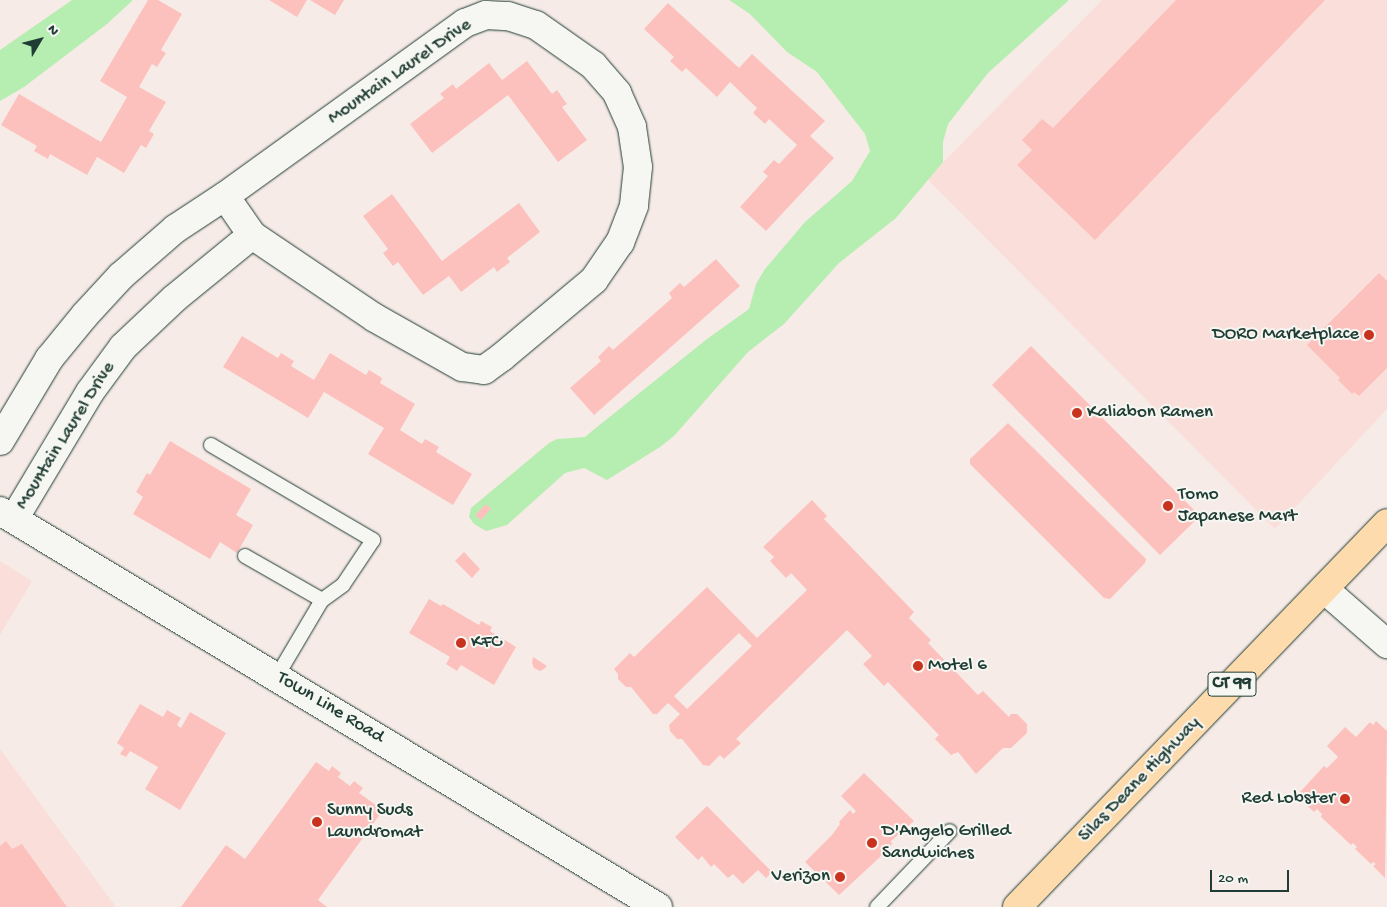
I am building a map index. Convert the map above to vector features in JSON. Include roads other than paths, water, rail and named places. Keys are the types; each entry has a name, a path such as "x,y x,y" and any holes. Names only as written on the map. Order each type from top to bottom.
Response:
{"main road":[{"name":"Silas Deane Highway","path":"1017,907 1387,523"}],"street":[{"name":"Mountain Laurel Drive","path":"0,441 49,359 85,315 121,276 175,229 225,196 465,24 486,15 508,16 536,25 593,65 617,93 632,127 638,167 634,206 620,242 594,280 484,370 462,367 375,318 252,235 225,196"},
{"name":"Mountain Laurel Drive","path":"7,515 90,392 123,347 175,298 252,235"},
{"name":"Town Line Road","path":"7,515 658,907"},
{"path":"1324,589 1387,644"}],"lane":[{"path":"210,445 373,540 343,585 322,600 276,676"},
{"path":"245,556 322,600"},
{"path":"877,907 950,831"}],"place":[{"name":"DORO Marketplace","path":"1369,335"},
{"name":"Kaliabon Ramen","path":"1077,413"},
{"name":"Tomo Japanese Mart","path":"1168,506"},
{"name":"KFC","path":"461,643"},
{"name":"Motel 6","path":"918,666"},
{"name":"Red Lobster","path":"1345,799"},
{"name":"Sunny Suds Laundromat","path":"317,822"},
{"name":"D'Angelo Grilled Sandwiches","path":"872,843"},
{"name":"Verizon","path":"840,877"}]}
